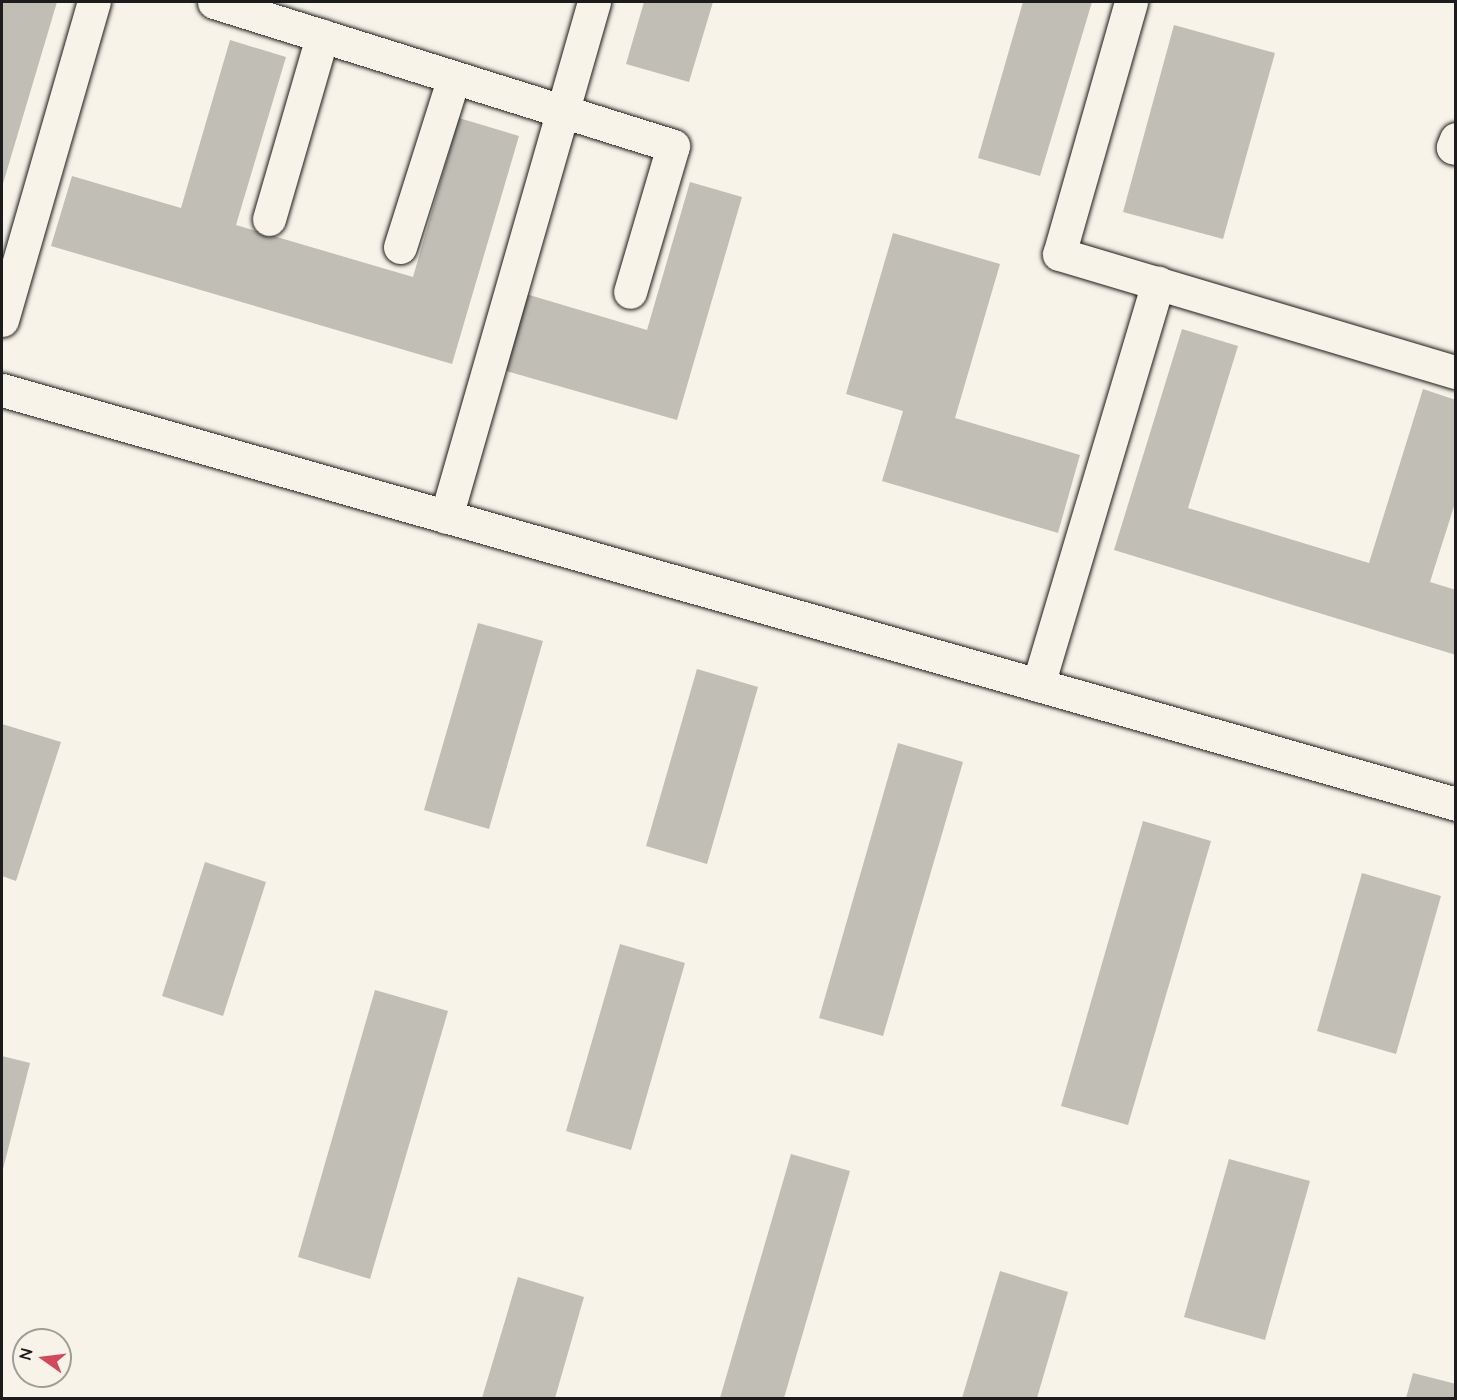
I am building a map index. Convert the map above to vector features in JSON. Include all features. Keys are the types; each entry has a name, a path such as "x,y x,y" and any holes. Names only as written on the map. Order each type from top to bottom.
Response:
{"street":[{"path":"2,320 94,2"},
{"path":"214,2 673,146 630,292"},
{"path":"446,517 594,2"},
{"path":"1131,2 1059,254 1455,372"},
{"path":"269,219 322,36"},
{"path":"400,247 454,77"},
{"path":"1455,139 1453,147 1455,148"},
{"path":"1038,685 1158,283"},
{"path":"2,390 1455,804"}],"building":[{"path":"2,2 57,2 2,187"},
{"path":"644,2 713,2 689,82 626,64"},
{"path":"1023,2 1092,2 1040,176 978,158"},
{"path":"1174,25 1275,53 1223,239 1123,212"},
{"path":"230,40 286,57 236,225 413,277 459,118 519,136 452,364 51,246 72,176 181,208"},
{"path":"690,182 742,197 677,420 503,370 526,294 647,330"},
{"path":"893,233 1000,264 955,418 1080,455 1058,533 882,481 903,411 846,394"},
{"path":"1182,329 1238,346 1188,508 1369,563 1423,389 1456,400 1456,500 1430,582 1456,590 1456,655 1114,550"},
{"path":"478,623 543,641 489,829 424,810"},
{"path":"697,669 758,687 707,864 646,846"},
{"path":"2,724 61,742 16,881 2,876"},
{"path":"898,743 963,762 883,1036 819,1018"},
{"path":"1143,821 1211,841 1128,1125 1061,1106"},
{"path":"205,862 266,882 223,1016 162,996"},
{"path":"1362,873 1441,896 1396,1054 1317,1031"},
{"path":"620,944 685,963 631,1150 566,1131"},
{"path":"375,990 448,1011 370,1279 298,1257"},
{"path":"2,1056 30,1063 2,1173"},
{"path":"791,1154 850,1171 784,1398 720,1398"},
{"path":"1229,1159 1310,1181 1265,1340 1184,1317"},
{"path":"1000,1271 1068,1292 1037,1398 962,1398"},
{"path":"518,1277 584,1297 555,1398 482,1398"},
{"path":"1413,1373 1456,1384 1456,1398 1406,1398"}]}
